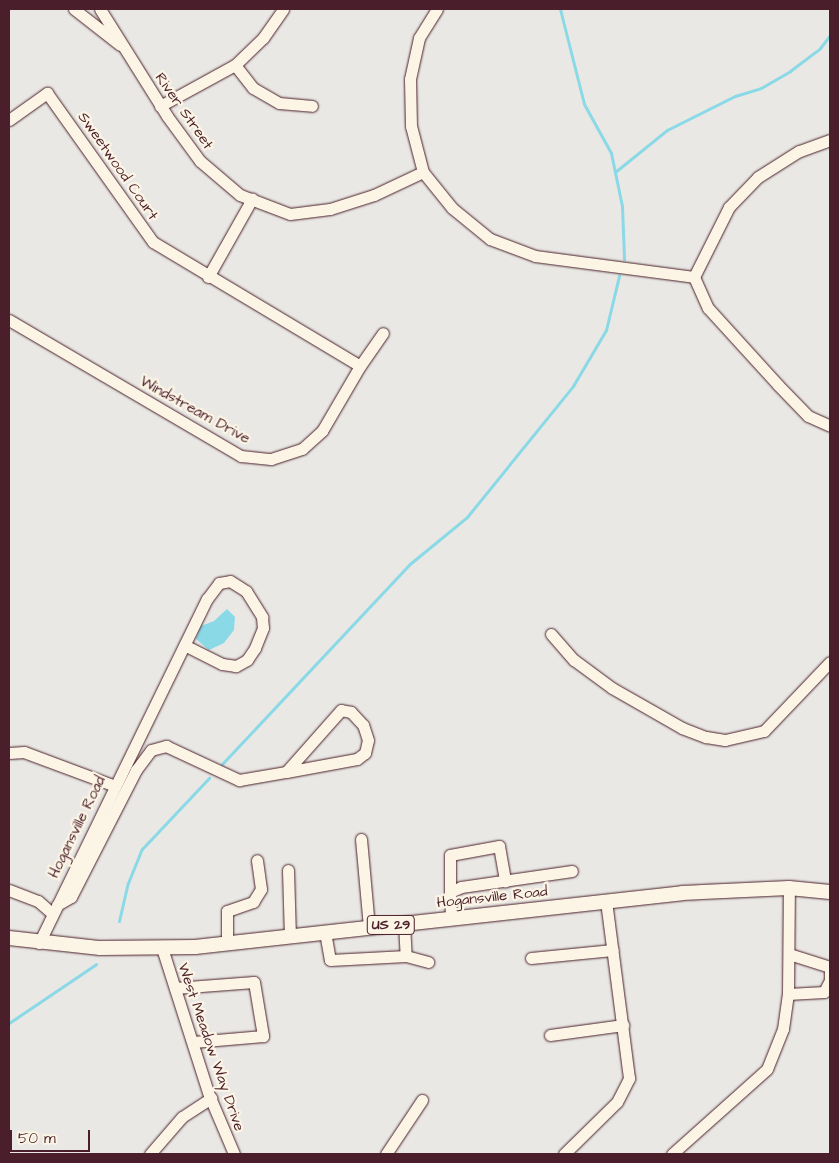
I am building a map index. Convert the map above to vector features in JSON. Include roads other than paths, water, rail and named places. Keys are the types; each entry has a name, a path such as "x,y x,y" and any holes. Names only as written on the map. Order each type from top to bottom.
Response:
{"main road":[{"name":"Hogansville Road","path":"9,938 38,943 162,948 227,943 729,889 789,888 830,892"}],"street":[{"name":"River Street","path":"74,9 123,48"},
{"name":"River Street","path":"100,9 109,18 123,48 160,106 200,161 240,195 290,214 330,209 374,196 423,172"},
{"path":"160,106 235,65 264,38 283,9"},
{"path":"438,9 419,38 410,79 411,126 423,172 452,208 490,239 535,256 694,277"},
{"path":"235,65 253,88 279,103 312,106"},
{"name":"Sweetwood Court","path":"9,120 47,93 153,242 208,277 360,366"},
{"path":"694,277 728,207 758,177 799,151 830,140"},
{"path":"208,277 252,200"},
{"path":"694,277 708,308 778,385 808,416 830,426"},
{"name":"Windstream Drive","path":"9,320 241,456 271,459 302,449 322,431 360,366 384,333"},
{"path":"230,581 246,591 262,616 263,628 255,648 247,660 236,666 222,664 184,645 207,598 219,583 230,581"},
{"path":"551,634 574,660 612,688 682,728 706,738 726,740 764,731 830,662"},
{"name":"Hogansville Road","path":"38,943 184,645"},
{"path":"9,890 54,909 71,897 136,770 151,750 166,746 239,780 286,772 357,759 365,753 368,740 363,725 351,712 341,710 286,772"},
{"path":"9,753 24,752 115,786"},
{"path":"361,839 369,927"},
{"path":"451,918 450,855 499,846 505,881"},
{"path":"227,943 227,912 253,902 261,889 257,860"},
{"path":"288,870 290,936"},
{"path":"450,892 461,887 572,871"},
{"path":"672,1154 767,1069 783,1029 788,994 789,888"},
{"path":"564,1154 617,1102 629,1078 624,1025 606,901"},
{"path":"404,923 406,956"},
{"path":"325,932 330,960 406,956 428,962"},
{"name":"West Meadow Way Drive","path":"162,948 211,1098 234,1154"},
{"path":"531,958 613,950"},
{"path":"788,994 824,992 830,980 830,967 822,962 789,954"},
{"path":"175,988 254,982 262,1036 193,1042"},
{"path":"550,1035 624,1025"},
{"path":"150,1154 182,1117 211,1098"},
{"path":"386,1154 422,1100"}],"water":[{"path":"227,609 235,617 234,630 224,643 209,650 196,639 201,626 214,621"}],"waterway":[{"path":"560,9 584,104 611,153 622,206 624,259"},
{"path":"615,172 667,130 735,96 761,88 790,71 820,48 830,35"},
{"path":"222,764 411,563 467,517 573,386 606,330 619,276"},
{"path":"119,921 128,883 142,849 209,778"},
{"path":"9,1023 96,964"}]}
